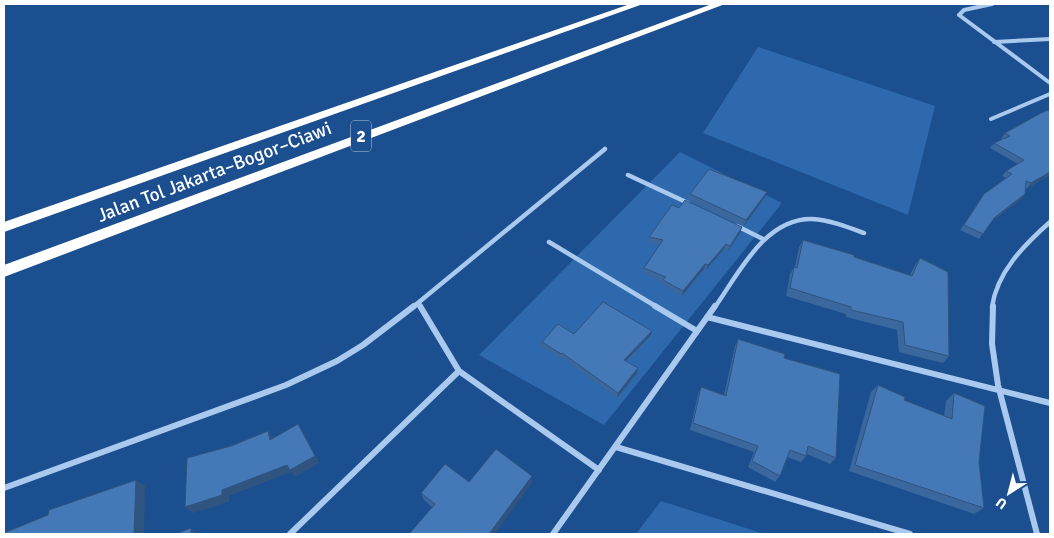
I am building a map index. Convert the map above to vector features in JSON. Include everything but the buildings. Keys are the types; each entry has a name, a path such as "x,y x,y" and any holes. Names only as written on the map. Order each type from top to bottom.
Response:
{"highway":[{"name":"Jalan Tol Jakarta–Bogor–Ciawi","path":"4,227 638,4"},
{"name":"Jalan Tol Jakarta–Bogor–Ciawi","path":"4,271 720,4"}],"street":[{"path":"992,4 964,10 959,16 1050,83"},
{"path":"994,42 1050,39"},
{"path":"992,119 1050,94"},
{"path":"4,488 293,382 337,361 363,345 418,303 605,149"},
{"path":"628,174 691,205"},
{"path":"553,534 763,239 779,226 796,220 817,219 838,223 864,233"},
{"path":"727,222 763,239"},
{"path":"1037,534 1000,392 990,329 998,285 1005,270 1050,222"},
{"path":"549,242 697,331"},
{"path":"418,303 459,371 599,470"},
{"path":"707,316 1000,392 1050,403"},
{"path":"290,534 459,371"},
{"path":"616,447 910,534"}],"shaded area":[{"path":"758,47 935,106 908,215 703,133"},
{"path":"680,152 782,203 604,425 479,355"},
{"path":"661,501 765,534 636,534"}]}
